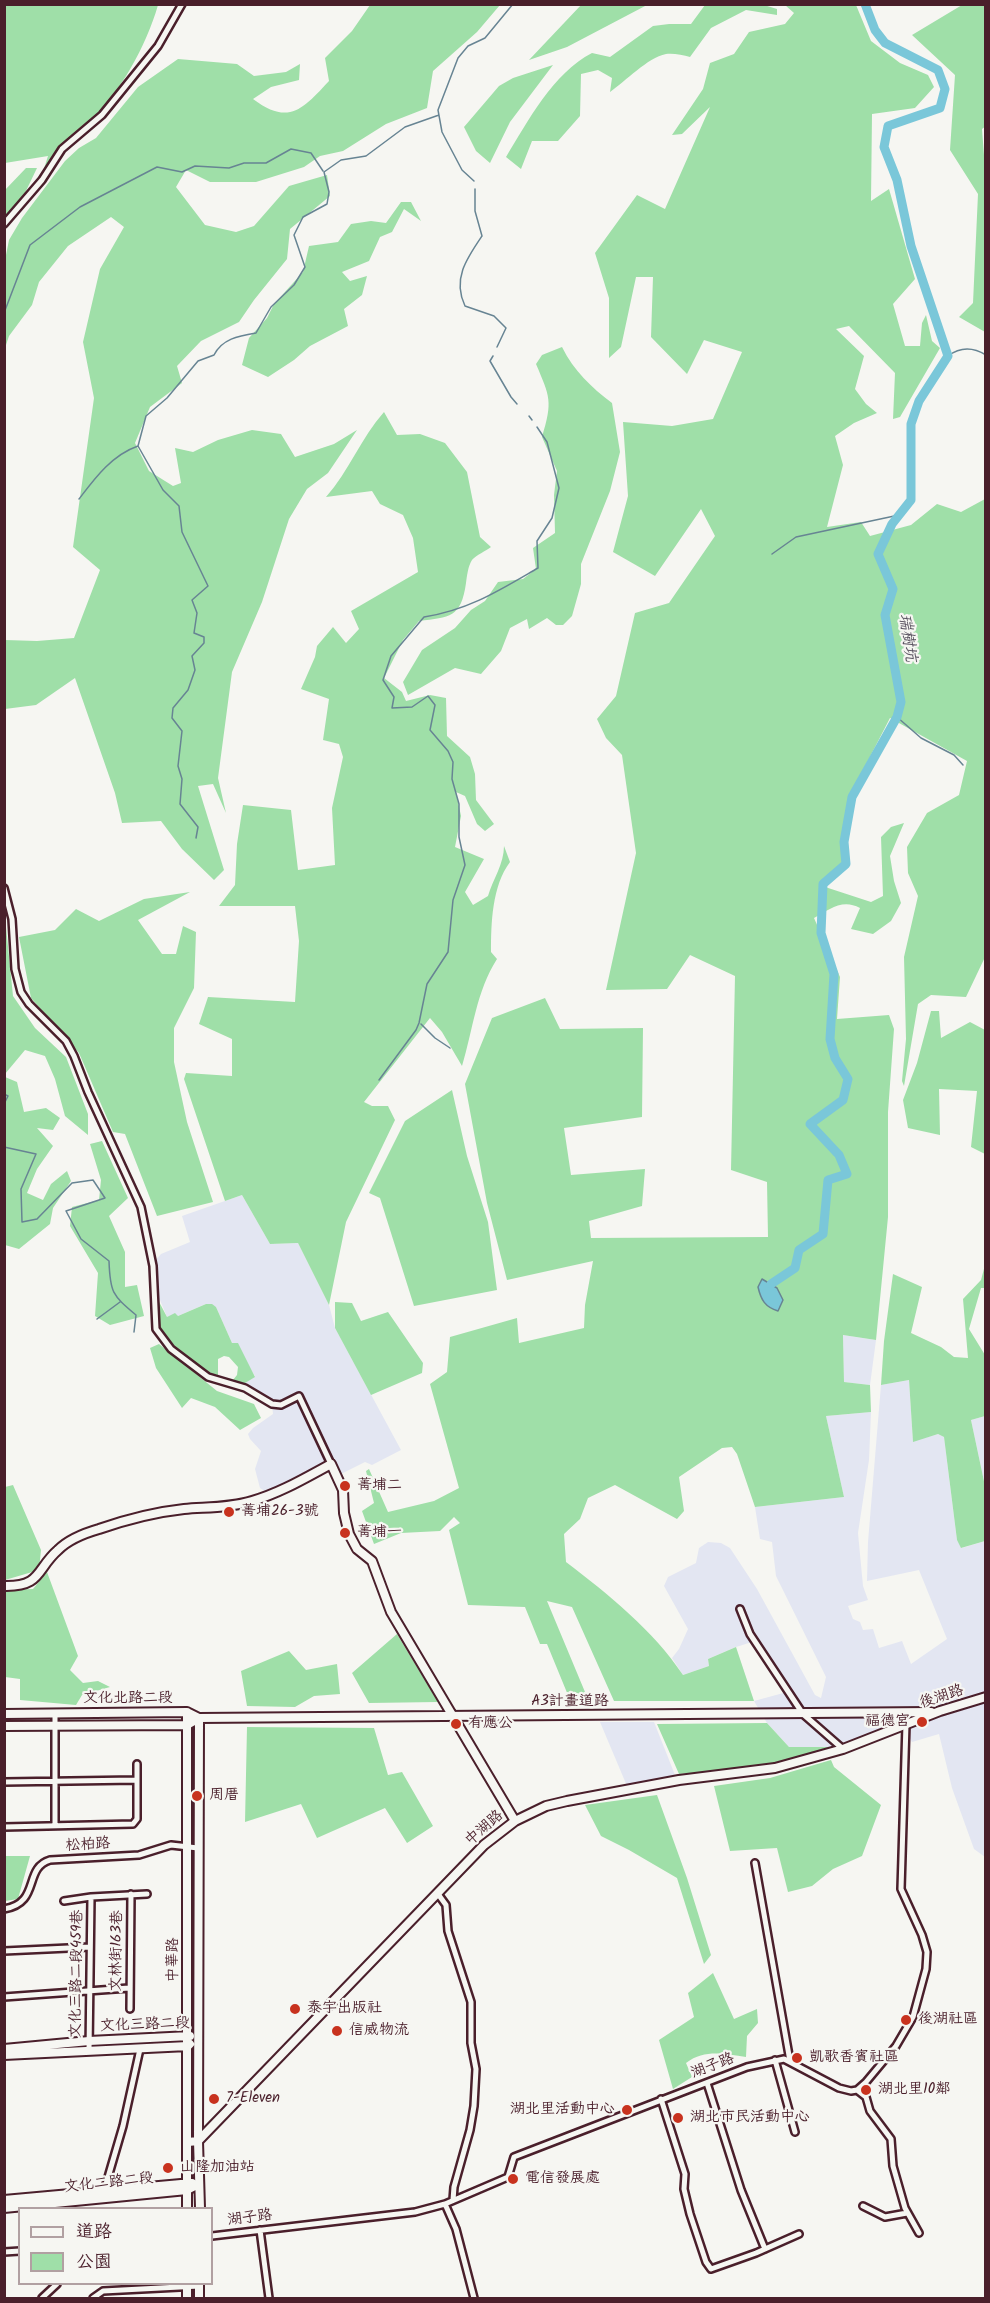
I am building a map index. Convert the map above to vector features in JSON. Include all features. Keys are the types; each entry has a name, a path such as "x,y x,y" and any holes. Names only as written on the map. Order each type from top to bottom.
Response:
{"street":[{"path":"4,224 42,180 62,148 102,115 158,46 182,4"},
{"path":"4,888 12,919 15,969 21,992 29,1004 66,1041 141,1207 153,1266 156,1329 171,1349 208,1377 245,1388 272,1404 281,1404 299,1396 343,1490 344,1512 349,1534 357,1549 372,1562 391,1612 515,1821"},
{"path":"4,1586 17,1586 32,1581 41,1573 57,1550 98,1529 182,1509 220,1508 250,1502 289,1486 331,1464"},
{"path":"740,1610 750,1634 804,1714 843,1749"},
{"name":"後湖路","path":"906,1724 986,1697"},
{"name":"A3計畫道路","path":"199,1718 896,1714 940,1711"},
{"name":"文化北路二段","path":"4,1714 187,1712 199,1718"},
{"name":"中華路","path":"187,1712 187,2207"},
{"path":"55,1713 55,1826"},
{"name":"文化北路二段","path":"4,1726 187,1725 199,1718"},
{"name":"中華路","path":"199,1718 198,2141 200,2207"},
{"path":"906,1724 901,1889 926,1944 926,1969 918,2003 906,2031 883,2063 857,2090 866,2097 870,2111 891,2139 893,2166 907,2213 919,2233"},
{"name":"中湖路","path":"198,2141 484,1845 515,1821 546,1806 567,1801 679,1780 761,1772 843,1749 906,1724"},
{"path":"4,1827 133,1824 137,1819 137,1764"},
{"path":"4,1782 136,1780"},
{"name":"松柏路","path":"4,1909 15,1907 24,1900 38,1866 43,1862 139,1855 171,1845 198,1848"},
{"path":"755,1863 790,2061"},
{"name":"文林街163巷","path":"130,2009 131,1894"},
{"path":"64,1901 147,1894"},
{"path":"438,1894 446,1905 448,1931 471,2001 471,2043 476,2069 474,2106 454,2187 453,2200"},
{"name":"文化三路二段459巷","path":"89,2051 91,1897"},
{"path":"4,1951 90,1947"},
{"path":"4,1997 129,1988"},
{"name":"文化三路二段","path":"4,2049 88,2041 198,2037"},
{"name":"文化三路二段","path":"4,2055 188,2046 198,2037"},
{"path":"104,2191 123,2126 140,2049"},
{"path":"775,2060 795,2132"},
{"name":"湖子路","path":"213,2236 415,2212 445,2204 508,2177 514,2157 747,2067 775,2060 790,2061 839,2088 857,2090"},
{"path":"707,2083 741,2190 765,2249"},
{"path":"662,2099 685,2174 684,2189 690,2214 706,2262 711,2269 799,2234"},
{"path":"188,2142 198,2141"},
{"name":"文化二路二段","path":"4,2208 199,2184"},
{"name":"文化二路二段","path":"4,2200 72,2201 104,2191 188,2186"},
{"path":"445,2204 456,2229 474,2298"},
{"path":"863,2206 885,2217 907,2213"},
{"path":"260,2230 269,2298"},
{"path":"42,2298 55,2285"},
{"path":"93,2298 103,2291 175,2285"},
{"path":"199,2285 199,2298"}],"shaded area":[{"path":"242,1195 270,1244 298,1243 329,1305 335,1328 401,1450 372,1465 365,1462 333,1478 327,1464 268,1493 260,1488 255,1469 261,1451 248,1434 273,1414 272,1404 240,1386 255,1376 232,1343 216,1307 206,1304 178,1316 167,1317 160,1300 157,1298 154,1301 156,1282 154,1262 161,1254 190,1242 182,1216"},
{"path":"843,1335 876,1340 870,1385 844,1382"},
{"path":"909,1380 913,1441 938,1434 944,1437 957,1540 962,1548 985,1541 985,1857 974,1849 952,1788 939,1734 912,1742 901,1724 840,1752 830,1747 789,1747 767,1723 754,1701 787,1692 752,1642 708,1659 709,1666 683,1675 672,1658 688,1629 664,1586 668,1577 696,1563 699,1548 708,1542 721,1543 730,1548 757,1589 815,1695 821,1698 826,1677 776,1576 772,1542 760,1539 755,1507 844,1497 826,1416 871,1412 869,1460 858,1533 863,1586 868,1600 848,1606 853,1619 860,1622 863,1630 873,1629 879,1648 902,1641 911,1664 947,1639 919,1570 867,1581 881,1385"},
{"path":"985,1416 985,1486 971,1420"},
{"path":"600,1722 654,1722 675,1775 627,1786"}],"green space":[{"path":"582,4 647,5 567,47 529,60"},
{"path":"5,5 158,5 139,53 111,98 89,124 56,150 53,165 42,175 48,156 5,163"},
{"path":"370,5 500,5 477,32 433,71 427,108 386,124 343,151 320,156 304,167 256,182 210,182 186,170 176,187 205,225 236,232 254,226 289,186 327,175 330,196 290,229 287,259 239,322 201,341 177,366 182,383 150,407 135,443 149,471 173,486 181,483 175,448 193,452 218,440 252,430 281,434 295,457 334,444 357,430 328,473 307,489 289,519 262,602 232,672 218,778 226,813 213,784 198,786 224,870 214,880 182,849 161,821 122,823 115,793 75,678 36,705 5,709 5,640 37,641 74,638 100,570 73,547 94,398 83,342 100,269 124,227 111,217 68,246 39,282 32,305 9,336 5,348 4,265 9,240 22,218 65,161 79,148 96,138 138,87 178,59 237,64 254,76 286,72 300,64 299,80 271,87 253,99 276,112 295,111 329,81 325,58 352,31"},
{"path":"705,5 764,5 777,9 777,15 746,10 711,28 690,57 672,54 659,56 610,92 612,78 598,70 581,74 580,116 558,141 532,141 521,169 506,157 553,85 578,62 592,53 610,57 653,26 691,24"},
{"path":"785,5 856,5 871,41 900,63 928,75 934,87 915,108 872,114 871,201 889,189 915,279 893,304 905,346 920,346 922,323 926,315 932,341 940,348 900,417 893,419 895,373 849,326 836,329 864,356 855,389 866,404 877,413 854,423 835,436 843,465 827,527 861,522 870,536 911,525 937,504 961,512 985,499 986,955 966,997 931,995 918,1004 904,1086 902,1081 906,1039 904,957 918,896 908,873 907,847 927,813 959,795 967,761 890,718 858,780 848,825 845,862 819,885 871,902 883,896 881,837 891,827 904,823 890,856 894,881 901,903 891,921 873,934 851,929 860,908 853,905 836,906 814,918 840,977 837,1019 889,1015 894,1029 888,1112 888,1217 876,1340 843,1335 844,1382 870,1385 871,1412 826,1416 844,1497 755,1507 737,1454 732,1447 722,1448 679,1477 684,1511 677,1519 615,1485 588,1498 580,1519 564,1534 566,1562 614,1600 644,1628 683,1675 709,1666 708,1659 736,1647 754,1701 614,1701 572,1607 547,1601 585,1692 570,1700 547,1644 540,1644 525,1607 468,1605 449,1530 460,1523 454,1517 440,1531 401,1533 374,1544 362,1511 374,1503 366,1471 369,1469 388,1512 434,1501 459,1488 430,1384 447,1372 450,1337 517,1318 519,1343 584,1328 585,1305 593,1261 507,1280 487,1203 465,1084 492,1018 545,998 560,1029 643,1028 642,1117 564,1128 571,1175 645,1169 642,1206 589,1221 591,1238 768,1237 767,1182 731,1170 735,976 690,955 667,989 606,990 636,853 622,755 606,738 597,719 616,696 635,613 669,603 715,536 701,509 655,576 613,552 628,496 623,422 672,426 713,419 742,352 704,340 687,374 651,337 653,277 636,277 621,347 609,358 609,298 595,253 637,195 665,209 710,107 682,134 672,135 703,89 710,63 734,54 749,32 785,24 794,13"},
{"path":"962,5 985,5 986,126 982,129 986,181 985,332 959,317 973,303 978,194 950,150 955,75 912,35"},
{"path":"553,65 510,122 490,163 476,151 464,127 499,86 513,78"},
{"path":"26,168 37,168 25,193 5,219 5,190"},
{"path":"401,202 411,202 421,221 404,209 392,232 380,237 369,261 342,272 350,281 367,276 362,295 344,309 348,326 310,346 268,377 242,365 249,338 267,318 274,304 303,272 309,246 338,242 351,224 371,221 386,223"},
{"path":"562,347 584,378 612,403 620,452 610,491 581,564 581,584 572,616 563,625 556,625 547,618 529,629 527,619 510,628 501,651 481,674 455,668 408,695 403,682 422,650 455,628 471,610 485,601 498,582 523,579 536,569 533,548 555,533 554,495 557,471 542,437 549,407 547,392 536,364 542,355"},
{"path":"384,412 397,435 420,434 445,443 467,472 480,537 491,547 472,560 464,595 457,609 446,616 419,621 403,640 384,678 402,692 406,701 430,695 446,698 447,736 470,757 475,774 476,800 494,824 485,831 477,824 465,796 456,792 461,816 455,847 484,859 465,892 473,905 488,896 504,853 504,846 510,862 499,882 494,905 491,952 497,959 484,985 462,1066 442,1032 430,1018 364,1102 372,1106 388,1106 395,1120 346,1222 329,1305 298,1243 270,1244 242,1195 225,1201 184,1079 186,1073 232,1076 232,1039 199,1024 208,997 295,1002 299,941 295,906 219,906 235,885 237,844 243,805 291,810 298,870 335,865 332,808 343,757 339,744 323,740 329,699 301,689 315,657 317,646 333,627 346,643 359,629 351,611 418,572 413,538 403,515 380,504 372,491 326,497"},
{"path":"190,892 138,920 162,954 176,954 183,926 196,932 194,988 174,1028 174,1062 187,1122 213,1202 157,1216 125,1134 113,1132 79,1053 31,998 19,937 55,930 76,909 99,921 144,899"},
{"path":"6,927 13,996 35,1028 66,1057 88,1114 88,1135 65,1116 55,1079 45,1056 25,1050 5,1074"},
{"path":"931,1011 939,1011 941,1038 970,1022 985,1030 985,1154 971,1147 977,1091 939,1089 940,1135 908,1128 903,1100 917,1063"},
{"path":"5,1077 17,1082 24,1112 46,1108 60,1118 53,1130 37,1128 53,1146 37,1169 27,1193 43,1200 51,1184 67,1171 71,1181 53,1208 50,1224 19,1249 5,1245"},
{"path":"452,1090 467,1156 488,1222 497,1290 414,1306 380,1198 369,1193 405,1121"},
{"path":"102,1141 128,1198 109,1216 125,1252 125,1287 137,1285 144,1316 110,1325 95,1316 98,1273 70,1226 72,1207 99,1200 101,1180 90,1144"},
{"path":"985,1265 985,1288 981,1288 969,1329 985,1355 985,1416 971,1420 985,1486 985,1541 961,1548 957,1540 944,1437 938,1434 913,1442 909,1380 881,1385 884,1341 893,1274 922,1287 911,1333 941,1347 954,1357 968,1358 963,1299 981,1280"},
{"path":"157,1298 167,1317 175,1313 178,1316 206,1304 216,1307 232,1343 238,1343 255,1377 240,1386 233,1380 237,1375 238,1367 229,1357 224,1356 218,1359 218,1375 206,1374 159,1336 154,1301"},
{"path":"335,1302 352,1303 361,1321 388,1312 423,1363 422,1373 371,1395 335,1328"},
{"path":"159,1344 217,1391 254,1404 261,1418 240,1430 215,1407 191,1398 182,1408 156,1368 150,1348"},
{"path":"13,1485 41,1550 39,1570 5,1580 5,1487"},
{"path":"47,1572 78,1656 70,1670 83,1683 98,1681 110,1687 82,1695 76,1705 20,1700 20,1679 5,1677 5,1590 33,1589"},
{"path":"397,1634 438,1702 369,1703 352,1673"},
{"path":"289,1651 306,1670 337,1664 340,1694 314,1696 295,1707 247,1706 241,1671"},
{"path":"767,1723 789,1747 830,1747 761,1767 679,1774 657,1724"},
{"path":"247,1727 374,1728 388,1775 402,1772 433,1826 407,1843 385,1808 317,1838 301,1804 245,1822"},
{"path":"831,1760 834,1767 881,1805 862,1856 833,1869 812,1886 788,1892 777,1848 730,1851 714,1786 770,1778"},
{"path":"657,1795 687,1878 711,1955 704,1964 677,1878 601,1836 585,1805"},
{"path":"5,1856 30,1856 18,1899 5,1901"},
{"path":"713,1973 734,2019 757,2009 758,2023 747,2036 746,2057 708,2054 693,2059 686,2063 692,2077 673,2089 659,2040 694,2017 688,1993"}],"water":[{"path":"762,1279 777,1288 783,1300 778,1311 762,1299 758,1287"}],"waterway":[{"path":"474,181 462,170 442,132 438,110 458,58 468,46 485,38 513,4"},
{"name":"瑞樹坑","path":"771,1284 795,1268 799,1250 823,1234 828,1180 847,1174 839,1155 810,1124 843,1100 848,1079 835,1058 830,1039 834,974 821,933 823,884 846,864 844,842 852,797 897,717 901,702 885,615 893,589 878,554 892,524 911,500 911,424 919,401 948,356 911,246 897,180 884,147 888,126 940,108 945,89 938,70 885,43 875,30 865,4"},
{"path":"196,838 198,827 180,804 182,779 178,766 182,731 172,718 173,708 188,690 195,670 192,656 204,643 204,637 194,633 197,613 192,600 208,586 182,532 179,506 163,490 138,446 146,416 167,398 198,361 214,355 221,345 231,339 256,333 271,307 294,285 305,267 294,235 303,217 327,204 329,192 324,172 341,160 366,156 405,127 439,115"},
{"path":"4,313 30,245 80,207 157,167 182,172 195,166 229,168 244,163 266,163 291,149 311,153 323,171"},
{"path":"475,189 475,211 482,236 463,269 461,296 465,306 494,316 506,328 497,347"},
{"path":"948,356 967,349 986,355"},
{"path":"493,356 490,361 517,404"},
{"path":"529,416 532,420"},
{"path":"379,1080 416,1030 427,984 448,952 453,900 465,865 459,837 459,804 452,779 453,762 448,751 430,730 435,705 428,696 412,707 392,708 394,697 383,680 391,656 424,617 470,604 538,568 537,541 552,518 559,488 547,442 537,427"},
{"path":"79,499 112,461 138,446"},
{"path":"772,554 796,537 899,515"},
{"path":"897,717 921,738 954,755 963,765"},
{"path":"421,1024 435,1038 450,1048"},
{"path":"4,1094 8,1096 4,1104"},
{"path":"4,1147 36,1154 21,1189 22,1222 37,1219 72,1183 93,1180 105,1198 66,1211 81,1239 109,1261 110,1280 114,1292 136,1315 134,1332"},
{"path":"97,1319 120,1302"}],"place":[{"name":"菁埔二","path":"345,1486"},
{"name":"菁埔26-3號","path":"229,1512"},
{"name":"菁埔一","path":"345,1533"},
{"name":"福德宮","path":"922,1722"},
{"name":"有應公","path":"456,1724"},
{"name":"周厝","path":"197,1796"},
{"name":"泰宇出版社","path":"295,2009"},
{"name":"後湖社區","path":"906,2020"},
{"name":"信威物流","path":"337,2031"},
{"name":"凱歌香賓社區","path":"797,2058"},
{"name":"湖北里10鄰","path":"866,2090"},
{"name":"7-Eleven","path":"214,2099"},
{"name":"湖北里活動中心","path":"627,2110"},
{"name":"湖北市民活動中心","path":"678,2118"},
{"name":"山隆加油站","path":"168,2168"},
{"name":"電信發展處","path":"513,2179"}]}
